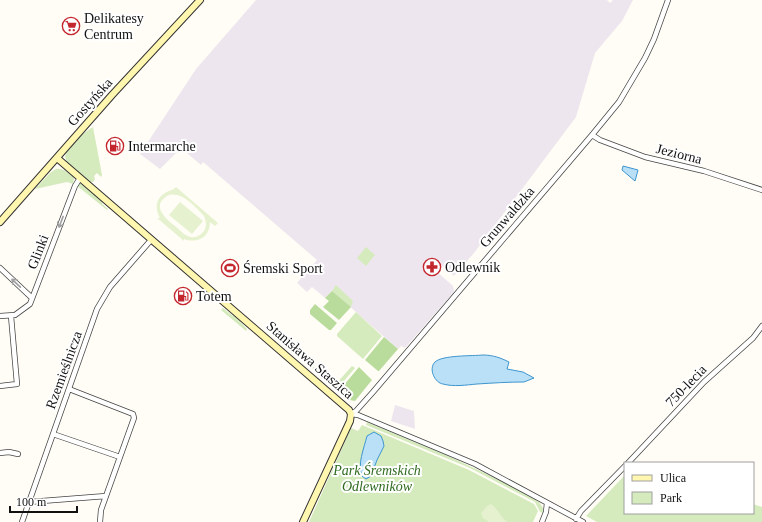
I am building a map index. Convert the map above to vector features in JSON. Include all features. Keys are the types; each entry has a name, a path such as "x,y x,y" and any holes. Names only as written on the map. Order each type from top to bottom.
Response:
{"main road":[{"name":"Gostyńska","path":"0,222 112,95 200,0"},
{"name":"Stanisława Staszica","path":"57,158 346,406 351,414"},
{"name":"Grunwaldzka","path":"303,522 349,424 351,414"}],"street":[{"name":"Grunwaldzka","path":"351,414 358,409 373,392 592,135 618,102 645,58 654,39 668,0"},
{"name":"Jeziorna","path":"592,135 600,140 645,157 699,170 762,190"},
{"name":"Glinki","path":"11,316 17,314 28,306 32,298 75,186 80,178"},
{"name":"Rzemieślnicza","path":"22,522 97,309 110,287 151,240"},
{"path":"0,268 32,298"},
{"path":"0,316 11,316 17,384 0,386"},
{"name":"750-lecia","path":"629,462 704,382 749,341 762,326"},
{"path":"69,389 133,414 134,418 134,422 101,510 100,522"},
{"name":"Stanisława Staszica","path":"351,414 358,415 469,462 508,481 583,522"},
{"path":"53,434 120,457"},
{"path":"0,453 9,452 18,454"},
{"path":"576,519 581,511 624,467"},
{"path":"29,502 106,496"},
{"path":"542,522 546,512 547,503"}],"shaded area":[{"path":"256,0 607,0 610,3 613,0 633,0 622,21 595,53 576,117 474,253 454,276 440,264 435,270 453,286 454,292 405,348 401,346 398,349 332,291 325,298 312,287 307,292 297,283 317,260 203,162 201,165 181,148 160,169 140,154 196,69"},
{"path":"395,405 414,411 415,429 391,421"}],"green space":[{"path":"93,127 102,175 101,177 97,173 94,176 95,179 93,182 89,182 68,164 65,157 73,143"},
{"path":"56,169 63,170 70,174 74,178 73,184 67,182 35,189 50,173"},
{"path":"78,183 103,202 102,204 108,209 107,210 76,185"},
{"path":"176,187 218,223 215,226 210,222 208,232 198,240 194,241 184,239 184,241 157,218 160,218 157,211 159,198","holes":["169,195 184,198 204,216 206,227 197,237 189,236 183,233 171,223 161,211 160,207 163,199"]},
{"path":"180,202 203,221 192,234 169,215"},
{"path":"366,247 375,255 366,266 357,258"},
{"path":"336,285 353,301 351,307 332,291"},
{"path":"332,291 351,307 339,320 323,307 329,301 325,298"},
{"path":"315,304 337,323 331,330 329,330 310,314 310,310"},
{"path":"223,308 235,316 247,329 246,331 221,310"},
{"path":"356,312 382,336 363,359 337,336 337,334"},
{"path":"384,337 398,349 378,371 365,360"},
{"path":"304,359 335,385 352,366 355,368 337,389 303,360"},
{"path":"359,367 372,380 355,401 350,400 339,391"},
{"path":"367,422 446,455 504,482 539,502 543,508 543,513 540,512 535,502 470,468 366,425"},
{"name":"Park Śremskich Odlewników","path":"362,425 469,470 534,504 538,511 533,522 309,522 351,428 358,431"},
{"path":"624,476 624,514 754,514 754,504 762,507 762,522 597,522 586,516"},
{"path":"491,504 507,522 489,522 483,518 481,513"}],"water":[{"path":"623,166 638,170 635,181 622,170"},
{"path":"483,355 494,356 509,362 507,369 523,372 534,378 524,382 456,386 440,383 433,375 433,365 435,362 444,358"},
{"path":"374,432 381,436 384,446 371,476 366,479 362,476 360,467 367,436"}],"place":[{"name":"Delikatesy Centrum","path":"71,26"},
{"name":"Intermarche","path":"115,146"},
{"name":"Odlewnik","path":"432,267"},
{"name":"Śremski Sport","path":"230,268"},
{"name":"Totem","path":"183,296"}]}
